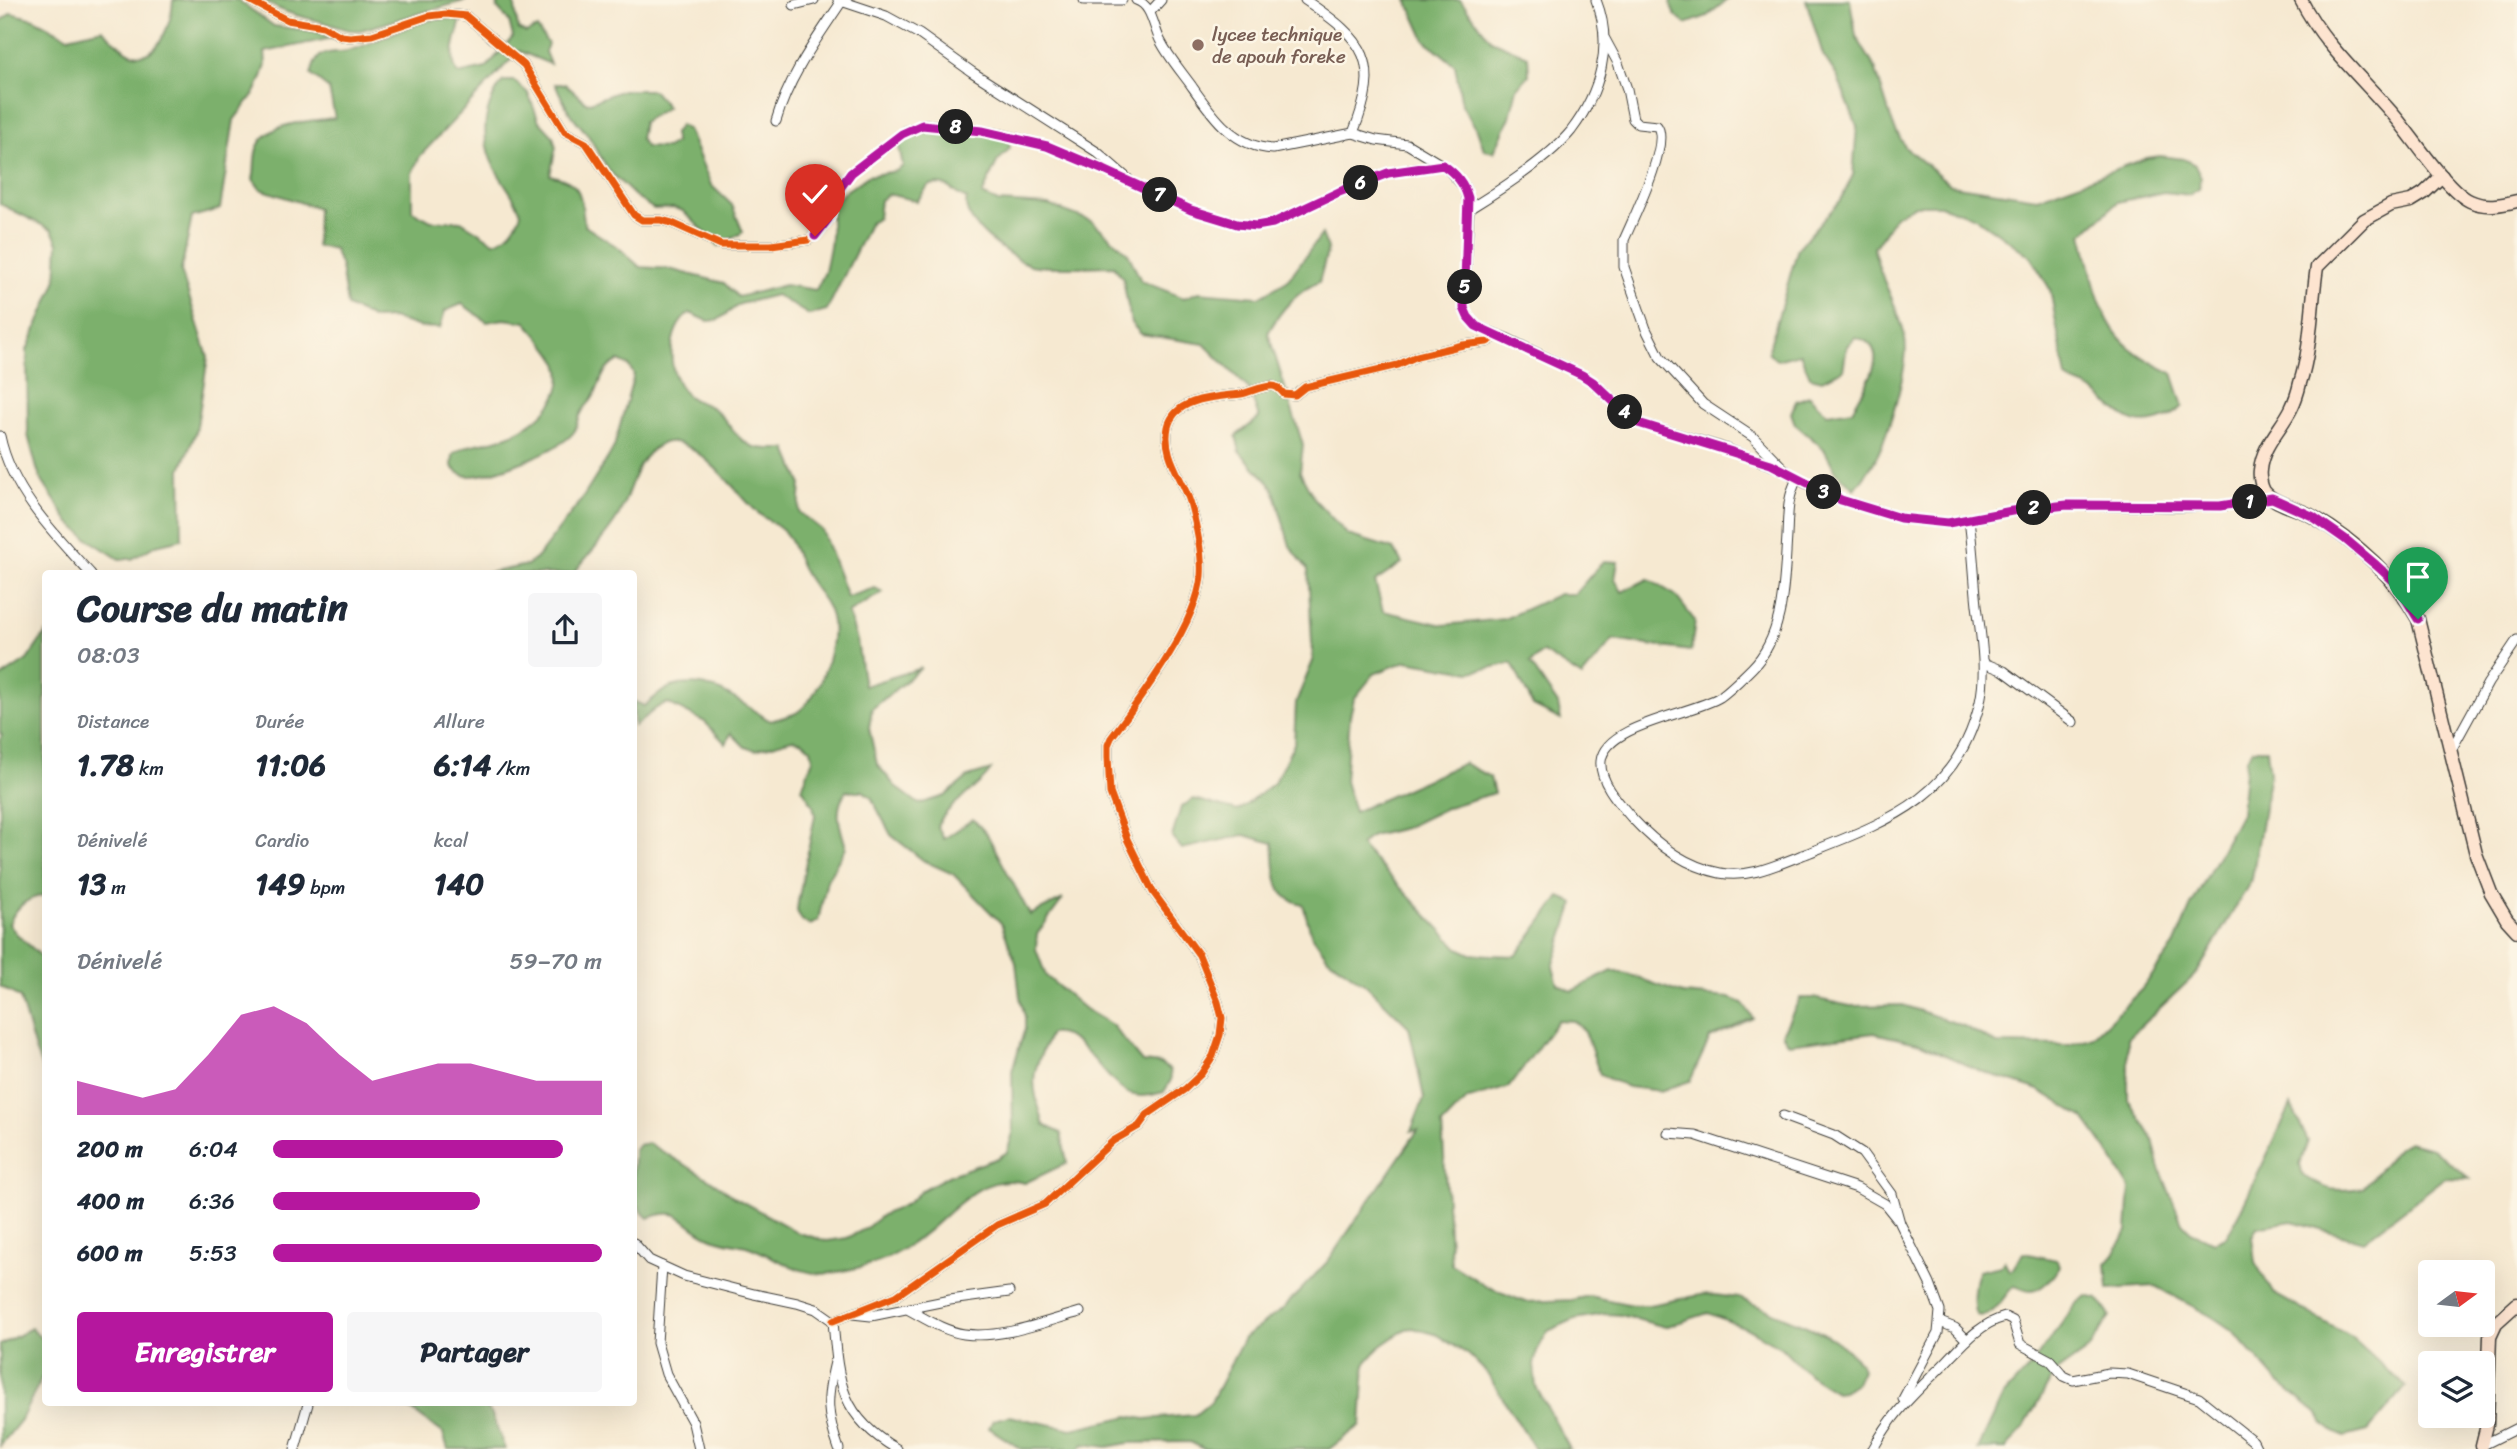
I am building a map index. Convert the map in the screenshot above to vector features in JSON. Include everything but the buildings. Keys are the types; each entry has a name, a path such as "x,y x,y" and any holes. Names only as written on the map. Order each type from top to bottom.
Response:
{"street":[{"path":"248,0 286,20 323,26 341,36 350,37 372,35 429,16 466,16 524,65 565,132 586,143 634,215 642,220 672,223 709,242 721,245 795,243 815,236 828,219 840,188 851,173 902,134 922,125 982,131 1022,139 1072,156 1191,210 1237,224 1256,226 1273,223 1339,192 1388,173 1443,165"},
{"path":"794,5 814,0"},
{"path":"861,7 871,0"},
{"path":"1084,0 1122,0"},
{"path":"1136,0 1143,3 1150,12 1168,54 1214,117 1242,141 1264,149 1273,149 1353,132 1376,140 1407,144 1443,165 1461,180 1469,209 1464,308 1476,326 1593,382 1635,422 1718,446 1787,472"},
{"path":"1150,12 1161,0"},
{"path":"1305,0 1332,18 1350,35 1365,58 1367,90 1353,132"},
{"path":"1469,209 1513,180 1570,131 1587,104 1600,73 1605,39 1597,0"},
{"path":"2301,0 2320,34 2392,113 2442,176 2468,200 2493,205 2517,201"},
{"path":"776,121 784,95 807,51 840,1 886,16 919,34 972,72 1097,152 1131,182"},
{"path":"1605,39 1618,62 1633,119 1638,124 1657,125 1661,131 1659,152 1624,240 1623,251 1624,267 1646,329 1660,357 1689,391 1703,404 1754,438 1797,479 1841,500 1900,518 1948,523 2012,511 2067,505 2206,506 2272,498"},
{"path":"2442,176 2411,201 2391,205 2364,220 2317,267 2313,317 2301,381 2291,409 2264,451 2260,470 2264,491 2272,498 2312,516 2345,539 2402,592 2418,619 2479,864 2491,893 2517,931"},
{"path":"832,1321 896,1296 997,1225 1045,1204 1113,1141 1139,1126 1147,1115 1185,1089 1213,1056 1222,1018 1218,1002 1199,955 1153,892 1138,864 1110,793 1108,776 1108,745 1111,738 1159,671 1186,620 1198,591 1201,575 1199,548 1189,501 1168,452 1168,428 1172,418 1184,407 1204,398 1242,394 1270,385 1276,386 1284,394 1296,395 1305,387 1398,365 1417,356 1487,342 1499,335"},
{"path":"0,436 13,476 41,515 88,570"},
{"path":"1797,479 1788,505 1776,630 1766,650 1754,666 1719,697 1625,732 1611,743 1601,759 1602,775 1609,787 1658,845 1690,863 1720,873 1740,875 1762,870 1864,831 1903,812 1948,773 1960,754 1980,701 1984,663 1969,520"},
{"path":"2450,751 2488,683 2517,640"},
{"path":"1984,663 2004,671 2073,722"},
{"path":"1783,1116 1834,1135 1862,1153 1892,1194 1900,1223 1940,1311 1940,1322 1933,1345 1873,1449"},
{"path":"1668,1133 1695,1135 1857,1188 1885,1204 1900,1223"},
{"path":"637,1246 649,1259 684,1276 797,1303 816,1310 832,1321 840,1385 849,1404 859,1419 897,1449"},
{"path":"662,1266 657,1343 666,1374 693,1423 699,1449"},
{"path":"850,1314 871,1316 950,1300 1009,1292"},
{"path":"2480,1447 2487,1425 2490,1336 2496,1323 2517,1304"},
{"path":"909,1310 962,1334 986,1334 1018,1329 1080,1312"},
{"path":"1898,1409 1979,1329 2005,1317 2013,1321 2020,1344 2050,1360 2064,1376 2073,1380 2109,1373 2128,1374 2199,1398 2253,1441 2257,1449"},
{"path":"1940,1322 1955,1328 1967,1340"},
{"path":"836,1357 827,1403 839,1449"},
{"path":"295,1449 307,1406"},
{"path":"2480,1447 2517,1428"}],"green space":[{"path":"173,0 238,0 274,26 314,31 333,38 265,52 266,65 256,91 234,120 220,209 192,217 181,271 208,357 196,432 181,469 182,539 156,545 132,559 119,559 88,539 69,522 42,481 28,435 27,350 56,282 58,243 52,230 0,204 0,22 11,13 34,19 68,37 102,29 126,50 143,54 151,51 163,37"},
{"path":"467,0 356,30 289,13 265,2"},
{"path":"499,0 514,0 518,29 526,33 537,28 548,44 545,52 550,64 519,51 420,156 412,173 412,211 431,221 461,221 494,242 511,231 521,213 494,167 486,139 488,109 503,81 514,81 528,93 539,121 553,136 556,147 550,175 575,186 581,198 585,226 619,248 640,267 669,269 724,283 738,297 785,285 816,290 825,272 831,241 831,209 843,193 868,176 896,171 903,166 899,147 908,128 958,126 1008,138 1010,148 997,162 982,195 998,202 1048,205 1092,221 1128,253 1141,281 1184,298 1198,292 1259,297 1287,281 1322,234 1328,249 1319,282 1289,303 1268,333 1303,445 1300,472 1315,500 1348,535 1394,549 1402,563 1375,582 1383,611 1443,625 1504,619 1559,594 1575,594 1603,561 1618,562 1615,579 1622,592 1648,579 1675,595 1695,621 1691,651 1613,640 1582,677 1543,652 1530,663 1558,704 1561,720 1533,706 1512,663 1471,672 1406,661 1374,674 1354,699 1350,716 1345,781 1354,812 1464,763 1490,777 1494,793 1448,807 1405,828 1372,836 1360,845 1458,948 1471,954 1516,956 1560,897 1574,903 1553,967 1558,984 1572,991 1612,971 1683,994 1730,998 1743,1003 1753,1018 1710,1038 1690,1081 1660,1091 1628,1087 1600,1075 1585,1031 1574,1021 1558,1020 1509,1087 1466,1100 1442,1125 1451,1264 1486,1286 1525,1302 1571,1300 1589,1296 1633,1305 1649,1305 1706,1294 1739,1298 1823,1333 1843,1346 1860,1362 1862,1370 1856,1383 1836,1392 1809,1375 1781,1347 1746,1328 1708,1313 1665,1327 1621,1315 1605,1314 1575,1319 1548,1331 1537,1351 1534,1365 1536,1387 1570,1449 1535,1449 1486,1372 1469,1355 1435,1334 1413,1328 1406,1329 1380,1347 1365,1364 1361,1425 1329,1449 1204,1449 1190,1442 1129,1443 1107,1447 1084,1444 1079,1449 1021,1449 989,1428 993,1420 1009,1416 1072,1429 1129,1416 1145,1419 1195,1415 1211,1402 1244,1338 1284,1308 1328,1261 1418,1130 1411,1131 1424,1098 1409,1027 1365,984 1328,958 1311,934 1303,904 1285,896 1280,889 1275,873 1273,843 1244,835 1182,849 1172,837 1181,807 1194,799 1238,811 1274,783 1294,744 1296,702 1313,661 1308,570 1290,546 1273,487 1240,452 1236,436 1259,418 1249,389 1204,344 1141,334 1131,323 1123,279 1114,266 1047,267 1022,261 1000,248 979,228 971,218 967,199 946,186 936,184 929,185 917,201 888,194 880,200 878,218 870,223 827,310 809,315 776,295 740,304 718,320 708,321 690,313 676,329 672,365 680,387 687,395 715,410 747,444 762,449 787,449 801,483 799,512 822,530 847,597 875,588 883,592 848,613 857,640 864,686 921,668 872,709 869,728 877,764 895,786 919,804 945,796 968,777 991,770 942,817 937,826 944,839 973,819 987,834 1030,915 1063,899 1037,934 1036,949 1046,976 1085,1009 1112,1025 1142,1062 1161,1064 1170,1070 1171,1080 1164,1092 1145,1096 1131,1094 1117,1085 1072,1039 1050,1034 1039,1060 1034,1087 1044,1125 1061,1133 1067,1163 1025,1183 1011,1181 987,1185 966,1198 903,1249 858,1268 821,1274 809,1272 746,1246 710,1237 676,1215 648,1218 642,1212 637,1201 637,1146 648,1143 736,1198 799,1233 827,1241 847,1238 865,1229 882,1215 907,1204 922,1190 950,1175 998,1158 1007,1152 1013,1133 1012,1071 1025,1028 1025,1017 1016,963 1001,923 953,874 924,861 891,835 871,797 863,791 846,791 842,798 839,819 846,847 827,880 818,921 810,925 802,921 797,911 798,902 815,815 813,805 802,788 813,759 811,749 803,742 792,739 756,750 745,747 731,733 726,744 705,722 668,703 658,707 637,724 637,702 644,706 668,688 685,684 711,687 724,692 770,721 796,713 813,696 829,655 832,641 831,617 807,578 786,534 756,511 726,478 699,454 673,442 661,444 644,458 616,520 576,570 503,570 527,565 536,559 582,499 614,447 634,375 629,366 619,361 608,368 581,414 574,432 567,439 541,454 494,472 470,476 462,474 452,466 453,455 458,451 510,435 544,413 558,391 560,379 559,366 553,355 526,322 504,319 487,322 462,304 445,311 440,328 420,327 392,318 374,319 347,306 341,267 334,249 316,246 317,208 260,189 253,179 258,146 272,131 292,124 335,118 329,89 311,75 320,56 361,47 417,23 446,18 461,20 453,55 458,74 486,68 513,37 509,21 497,8"},
{"path":"1407,0 1460,0 1491,40 1528,56 1529,75 1517,88 1510,117 1494,152 1484,150 1478,132 1462,105 1455,65 1425,40"},
{"path":"1672,0 1727,0 1707,16 1686,24 1674,14"},
{"path":"1806,0 1850,0 1856,36 1875,68 1893,125 1905,147 1951,185 2037,198 2147,158 2160,156 2184,159 2195,165 2201,177 2199,189 2189,195 2164,192 2118,202 2082,234 2095,287 2111,326 2130,348 2172,373 2183,406 2178,411 2158,421 2135,422 2090,389 2066,378 2050,289 2030,256 1975,217 1940,205 1915,205 1895,216 1874,248 1905,339 1904,365 1892,417 1874,462 1855,489 1836,472 1824,449 1795,424 1791,413 1796,401 1809,396 1827,414 1852,410 1869,380 1875,359 1874,350 1867,342 1855,337 1847,346 1843,370 1822,380 1810,377 1800,354 1777,360 1768,352 1798,248 1841,200 1853,175 1857,126 1837,76 1823,55"},
{"path":"555,84 565,84 587,103 623,90 653,90 667,107 643,122 640,139 646,147 666,148 675,143 674,133 680,125 688,130 711,185 732,205 743,232 719,246 683,211 674,208 654,209 638,199 609,171 588,135 569,112"},
{"path":"42,638 42,896 23,904 9,924 42,958 42,1068 20,998 0,986 0,678 27,660"},
{"path":"2253,749 2267,749 2270,773 2252,879 2197,973 2128,1038 2128,1099 2153,1139 2159,1166 2182,1223 2191,1232 2214,1242 2226,1237 2233,1226 2291,1105 2308,1141 2300,1164 2303,1176 2326,1187 2338,1190 2363,1188 2398,1148 2409,1142 2432,1148 2470,1179 2445,1178 2363,1241 2292,1221 2257,1227 2252,1237 2255,1262 2273,1293 2351,1337 2406,1387 2368,1431 2345,1437 2324,1424 2317,1413 2277,1381 2233,1331 2211,1316 2155,1286 2108,1289 2106,1264 2127,1231 2130,1188 2084,1118 2039,1090 1980,1071 1921,1044 1874,1033 1789,1044 1782,1034 1800,998 1813,998 1850,1006 1903,1005 1964,1026 1997,1044 2069,1045 2093,1037 2141,990 2174,946 2190,908 2241,813 2246,759"},
{"path":"2023,1253 2057,1260 2059,1266 2039,1289 2028,1291 2014,1286 1993,1311 1983,1316 1976,1315 1974,1293 1979,1271 2001,1266 2004,1260 2009,1271 2012,1270"},
{"path":"2086,1296 2098,1299 2110,1316 2091,1347 2055,1373 2024,1427 2006,1449 1978,1449 2003,1396 2029,1368 2076,1304"},
{"path":"31,1328 42,1339 42,1377 21,1420 0,1446 0,1345"},
{"path":"401,1406 485,1406 492,1415 505,1449 448,1449 443,1433 410,1409"}],"cycle path":[{"path":"249,0 287,20 323,26 341,36 350,37 372,35 429,16 466,16 524,65 565,132 586,143 634,215 642,220 672,223 721,245 771,245 808,240 815,236 828,219 840,188 851,173 902,134 926,124 1002,134 1047,146 1191,210 1237,224 1256,226 1273,223 1339,192 1388,173 1443,165"},
{"path":"833,1321 896,1296 997,1225 1045,1204 1113,1141 1139,1126 1147,1115 1185,1089 1201,1074 1213,1056 1222,1018 1218,1002 1199,955 1153,892 1127,839 1110,793 1108,745 1178,638 1197,595 1201,576 1197,529 1187,493 1168,447 1168,427 1172,417 1188,404 1198,400 1272,386 1284,394 1295,395 1305,387 1398,365 1417,356 1487,342 1499,335"}],"place":[{"name":"lycee technique de apouh foreke","path":"1198,45"}],"route":[{"path":"815,236 828,219 840,188 851,173 902,134 922,125 1002,134 1047,146 1191,210 1237,224 1256,226 1273,223 1339,192 1388,173 1443,165 1461,180 1468,198 1464,308 1468,317 1476,326 1582,375 1635,422 1771,464 1841,500 1900,518 1948,523 2012,511 2067,505 2220,506 2272,498 2312,516 2345,539 2397,584 2418,619"}]}
